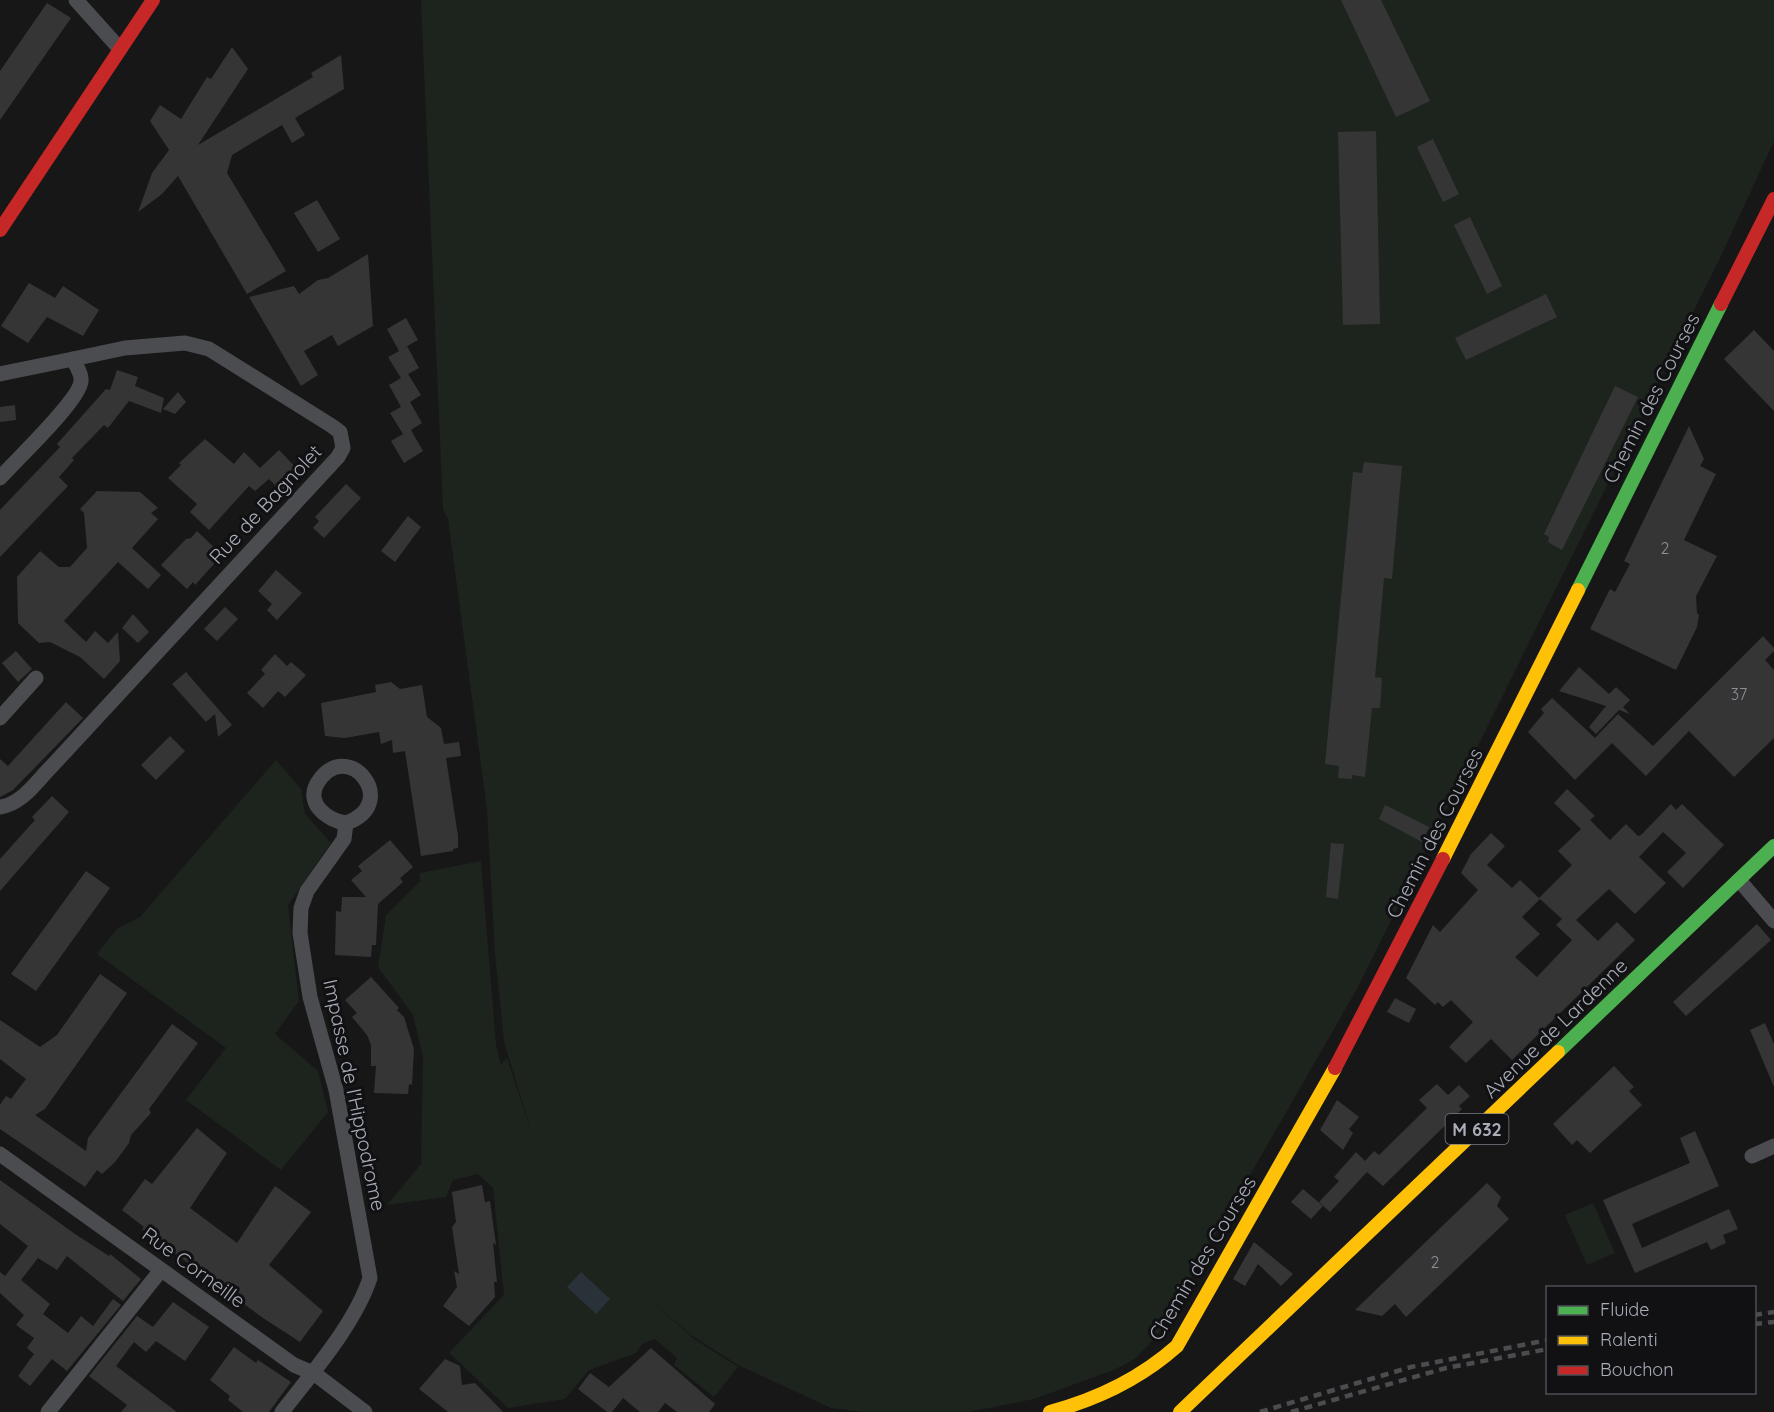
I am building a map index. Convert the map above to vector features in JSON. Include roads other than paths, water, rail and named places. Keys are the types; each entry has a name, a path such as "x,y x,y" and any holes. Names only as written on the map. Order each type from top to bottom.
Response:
{"main road":[{"path":"0,230 153,0"},
{"name":"Chemin des Courses","path":"1050,1412 1081,1403 1137,1378 1158,1364 1177,1346 1358,1028 1774,199"},
{"name":"Avenue de Lardenne","path":"1320,1298 1743,883 1774,846"},
{"name":"Avenue de Lardenne","path":"1180,1412 1743,883 1774,860"}],"street":[{"path":"76,0 120,49"},
{"name":"Rue de Bagnolet","path":"0,807 12,805 21,799 338,457 343,448 340,432 332,426 209,349 185,343 125,348 73,359"},
{"path":"0,374 73,359 82,378 70,402 0,478"},
{"path":"0,718 36,678"},
{"name":"Impasse de l'Hippodrome","path":"282,1412 315,1374 323,1355 362,1303 370,1278 336,1090 310,997 300,933 300,908 307,891 344,839 346,823"},
{"path":"1743,883 1774,921"},
{"path":"1752,1156 1774,1146"},
{"name":"Rue Corneille","path":"0,1154 294,1365 315,1374 365,1412"},
{"path":"48,1412 161,1270"}],"railway":[{"path":"1756,1315 1774,1312"},
{"path":"1756,1324 1774,1322"},
{"path":"1260,1412 1411,1367 1546,1340"},
{"path":"1291,1412 1446,1368 1546,1349"}]}
